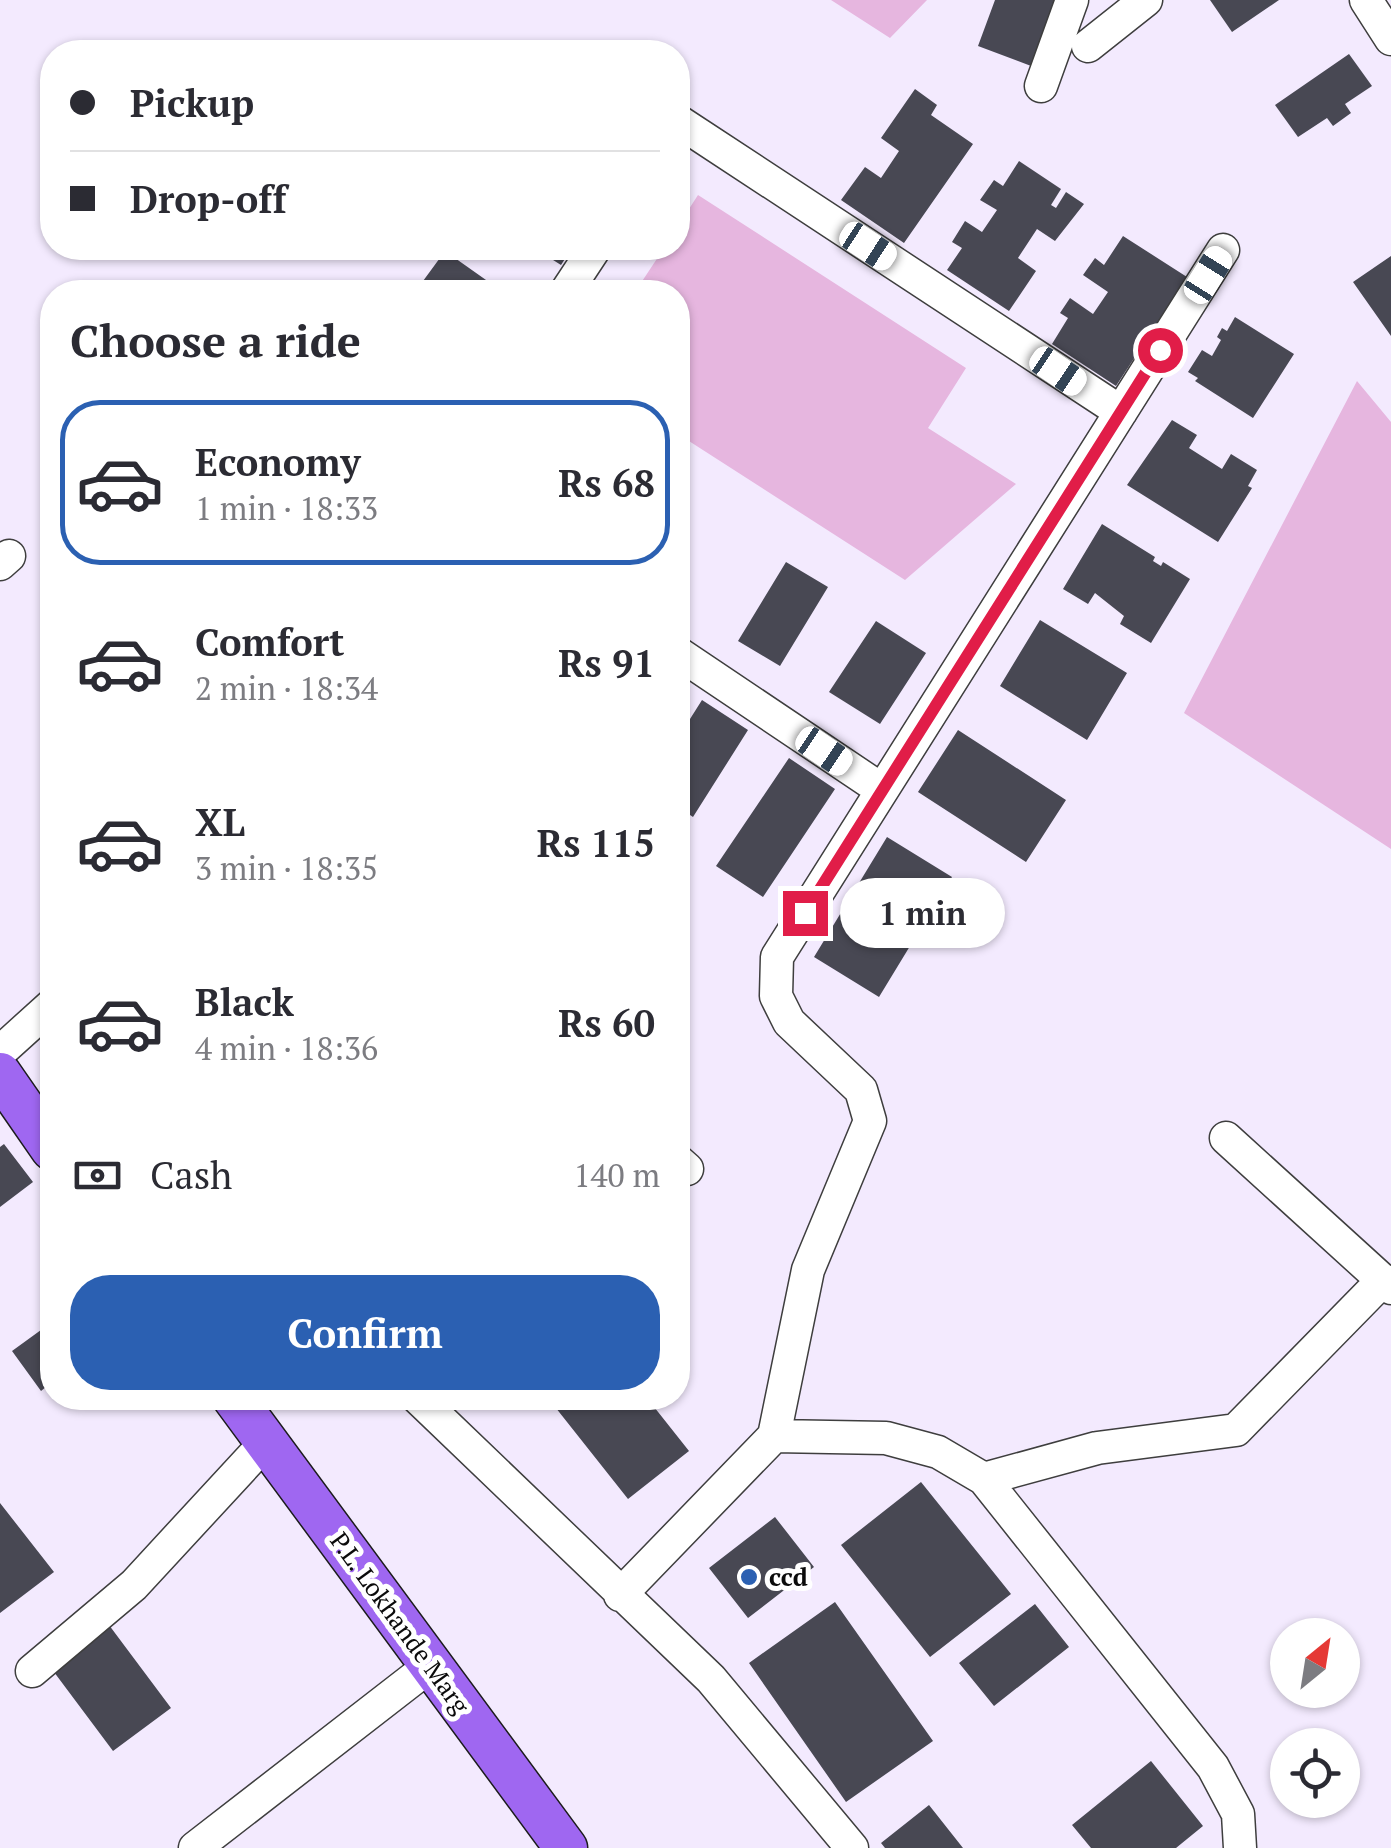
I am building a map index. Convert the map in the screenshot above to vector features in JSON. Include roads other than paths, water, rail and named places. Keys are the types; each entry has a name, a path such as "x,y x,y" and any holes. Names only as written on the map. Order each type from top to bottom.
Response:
{"main road":[{"path":"0,1074 40,1132"},
{"name":"P.L. Lokhande Marg","path":"243,1410 566,1848"}],"street":[{"path":"1042,86 1072,0"},
{"path":"1366,0 1391,39"},
{"path":"1088,46 1135,3"},
{"path":"690,128 1121,412"},
{"path":"620,1595 774,1436 808,1270 870,1121 861,1090 789,1022 776,996 777,956 1223,250"},
{"path":"690,661 882,790"},
{"path":"0,1052 40,1015"},
{"path":"984,1479 1097,1448 1236,1430 1387,1284 1226,1138"},
{"path":"430,1410 710,1680 852,1848"},
{"path":"774,1436 886,1438 938,1452 984,1479 1213,1768 1238,1814 1240,1848"},
{"path":"32,1670 134,1585 266,1442"},
{"path":"195,1848 431,1664"}],"place":[{"name":"ccd","path":"749,1577"}]}
